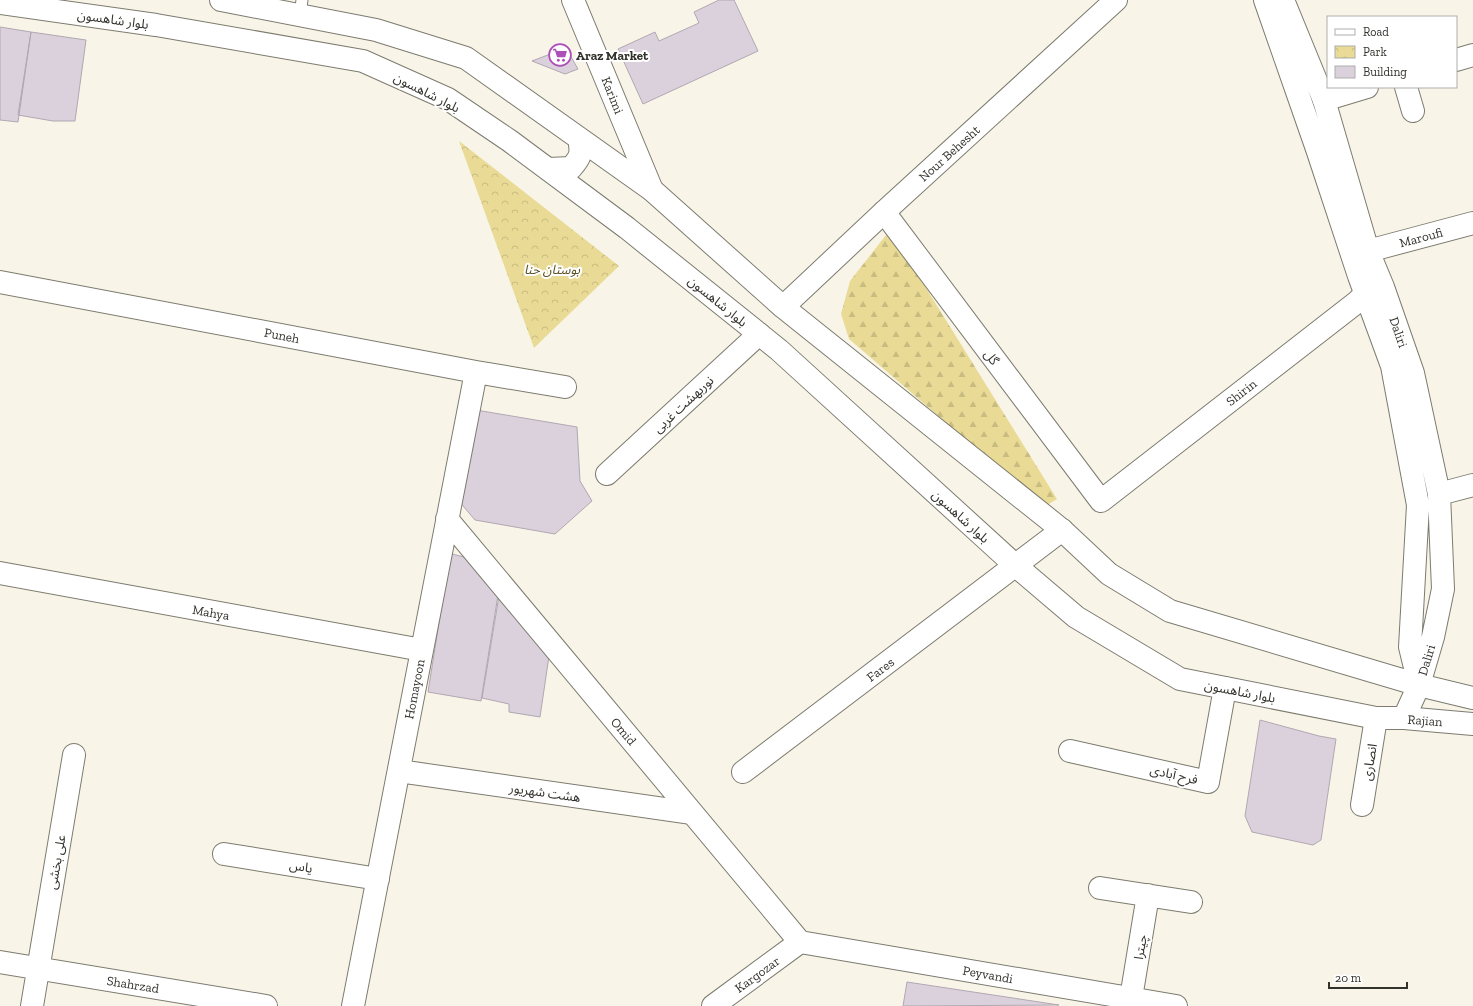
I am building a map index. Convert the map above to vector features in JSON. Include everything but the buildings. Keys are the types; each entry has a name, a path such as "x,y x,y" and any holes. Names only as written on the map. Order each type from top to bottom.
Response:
{"street":[{"path":"221,0 301,8 466,58 652,190 783,307 1062,530 1109,574 1170,611 1419,685 1473,698"},
{"name":"Karimi","path":"574,0 652,190"},
{"name":"Nour Behesht","path":"783,307 884,212 1116,0"},
{"name":"Daliri","path":"1265,0 1317,149 1373,288 1413,373 1439,494 1443,589 1433,637 1419,685"},
{"name":"Daliri","path":"1284,0 1324,100 1368,251 1373,288 1392,366 1418,504 1410,647 1419,685"},
{"name":"بلوار شاهسون","path":"0,3 156,25 362,61 448,99 510,141 627,228 779,350 1016,566 1076,617 1180,679 1376,718"},
{"path":"1457,60 1473,55"},
{"path":"1324,100 1364,88"},
{"path":"1406,88 1413,111"},
{"path":"548,169 571,168 579,159 581,148 579,139"},
{"name":"گل","path":"884,212 1101,502"},
{"name":"Maroufi","path":"1368,251 1473,223"},
{"name":"Puneh","path":"0,282 565,388"},
{"name":"Shirin","path":"1101,502 1373,288"},
{"name":"نوربهشت غربی","path":"607,474 759,334"},
{"name":"Homayoon","path":"353,1006 476,372"},
{"path":"1439,494 1473,484"},
{"name":"Omid","path":"447,519 800,942"},
{"name":"Fares","path":"743,772 1062,530"},
{"name":"Mahya","path":"0,573 422,650"},
{"path":"1404,718 1419,685"},
{"name":"فرح آبادی","path":"1070,751 1208,782 1225,688"},
{"name":"Rajian","path":"1376,718 1404,718 1473,724"},
{"name":"انصاری","path":"1362,805 1376,718"},
{"name":"علی بخشی","path":"32,1006 74,755"},
{"name":"هشت شهریور","path":"398,771 692,813"},
{"name":"یاس","path":"224,854 378,879"},
{"path":"1100,888 1191,902"},
{"name":"چیترا","path":"1131,998 1148,895"},
{"name":"Peyvandi","path":"800,942 1176,1006"},
{"name":"Kargozar","path":"713,1006 800,942"},
{"name":"Shahrzad","path":"0,962 266,1006"}],"green space":[{"name":"بوستان حنا","path":"459,141 619,266 534,348"},
{"path":"890,230 1057,499 1044,507 849,339 841,314 850,281"}],"place":[{"name":"Araz Market","path":"560,55"}]}
